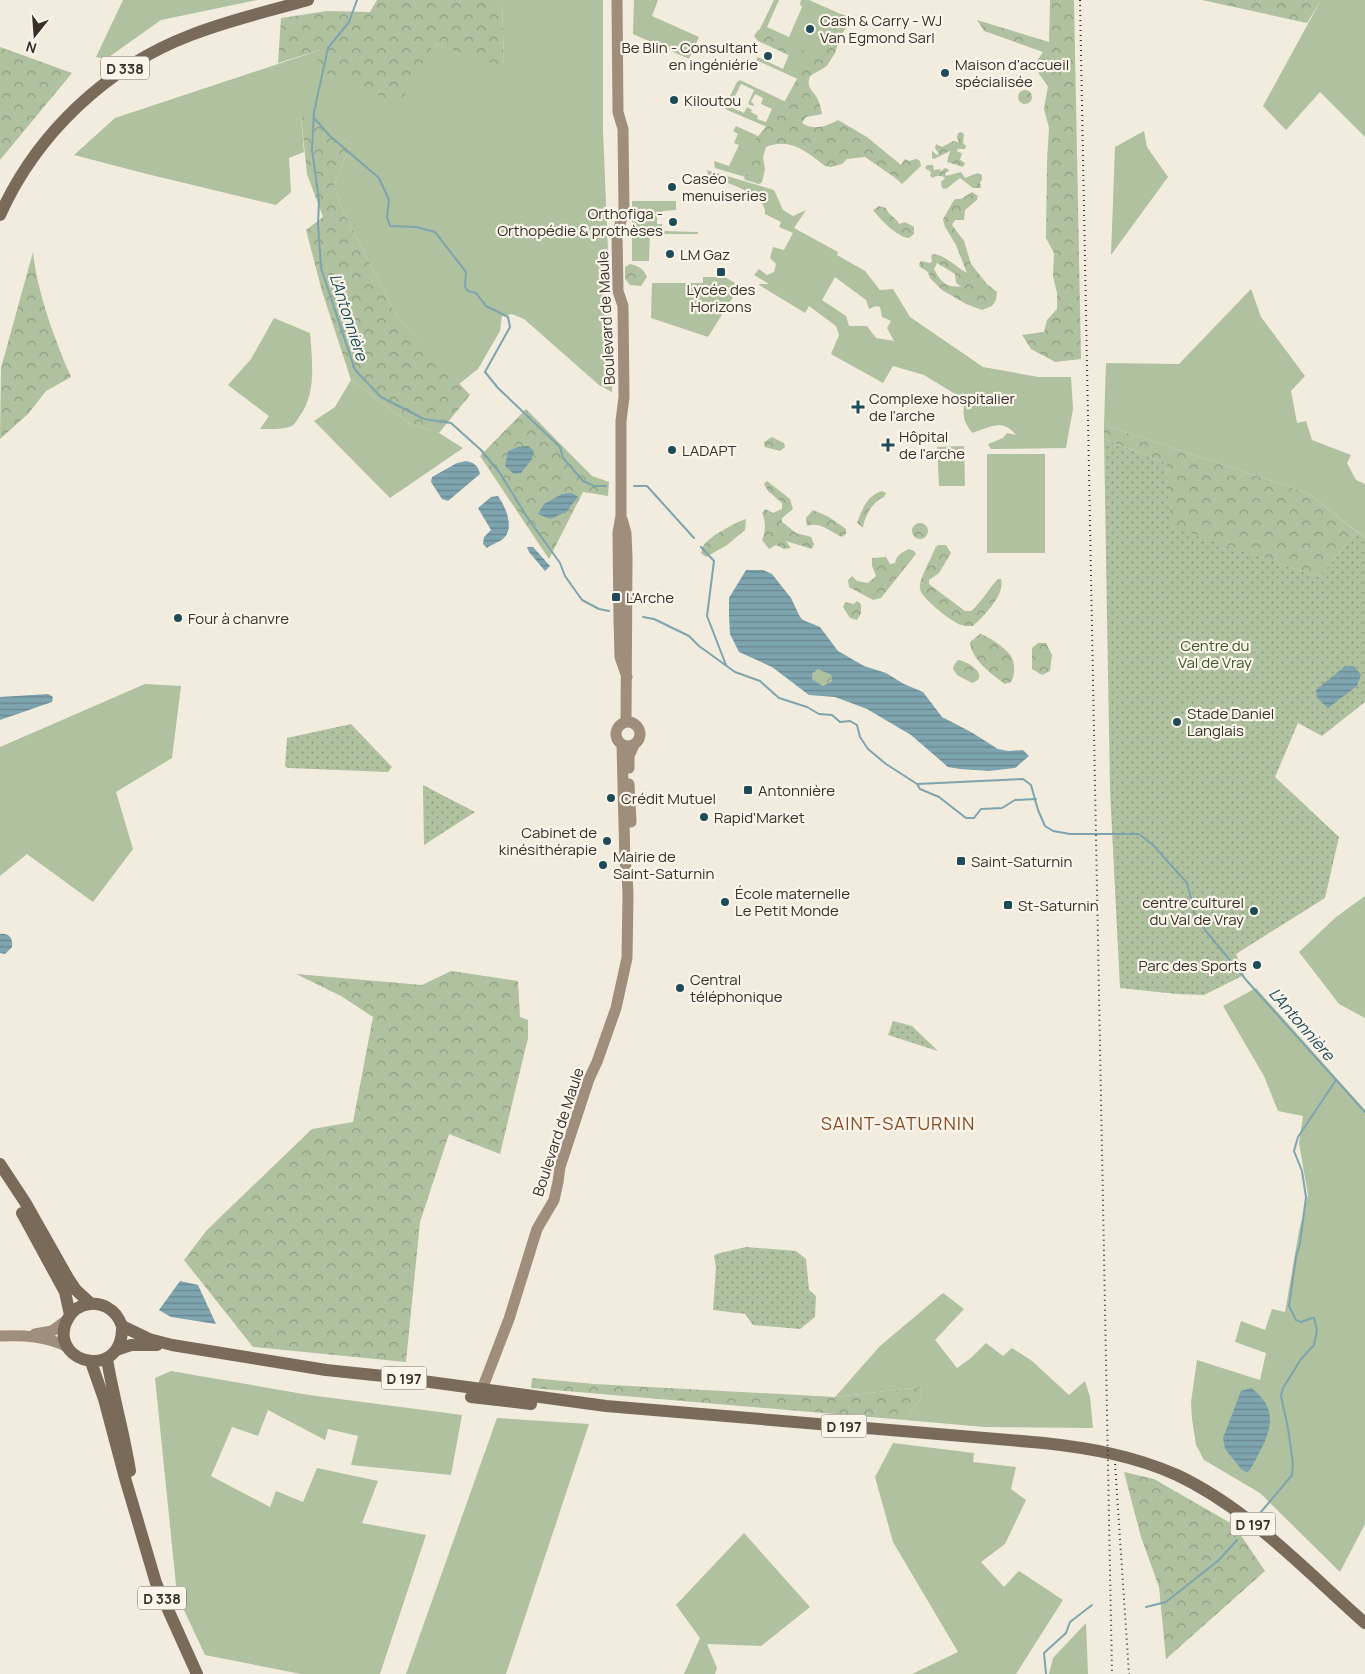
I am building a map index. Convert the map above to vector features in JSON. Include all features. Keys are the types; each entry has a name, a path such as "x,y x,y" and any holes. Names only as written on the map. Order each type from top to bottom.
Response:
{"main road":[{"name":"D 338","path":"0,215 24,171 55,129 87,97 119,72 145,56 191,35 308,0"},
{"name":"Boulevard de Maule","path":"617,0 618,112 623,129 624,161 624,210 617,235 618,291 623,306 624,397 621,422 621,516 618,532 623,573 620,657 627,677 626,722"},
{"path":"626,722 633,723 640,730 640,738 628,745 617,739 616,730 626,722"},
{"name":"Boulevard de Maule","path":"486,1395 492,1366 537,1229 554,1200 560,1167 589,1079 598,1062 616,1008 627,958 628,895 625,863 628,745"},
{"path":"0,1164 25,1202 68,1278 76,1290 90,1304"},
{"path":"0,1164 33,1235 65,1292 68,1317 64,1329 64,1338 68,1347 74,1355 82,1360 91,1362 111,1354 122,1337 122,1326 119,1318 110,1309 100,1304 80,1306 68,1317 52,1331 31,1336 0,1336"},
{"name":"D 197","path":"122,1326 149,1339 172,1345 326,1370 377,1381 486,1395 532,1404 606,1406 1082,1447 1120,1456 1144,1462 1176,1475 1221,1501 1256,1526 1365,1623"},
{"path":"31,1336 60,1343 68,1347"},
{"name":"D 197","path":"111,1354 140,1344 172,1345"},
{"name":"D 338","path":"111,1354 112,1391 126,1441 137,1518 156,1583 198,1674"},
{"path":"91,1362 104,1400 137,1518"}],"green space":[{"path":"123,0 257,0 161,20 106,59 96,57"},
{"path":"377,0 502,0 504,67 434,44 399,104 316,69 320,50 278,63 281,18 327,11 370,12"},
{"path":"502,0 603,0 603,130 612,347 612,392 599,385 524,319 512,314 502,316 500,331 478,369 459,384 397,316 343,211 334,185 351,144 301,117 304,152 289,158 291,192 276,205 74,155 115,118 320,50 434,44 504,66"},
{"path":"634,0 658,0 652,16 699,37 689,59 633,34"},
{"path":"774,0 779,0 767,27 789,37 802,7 800,4 801,0 809,0 843,15 818,65 800,80 756,60 758,57 783,69 790,52 756,37"},
{"path":"1050,0 1074,0 1081,359 1055,362 1031,349 1022,335 1044,332 1047,320 1057,309 1057,293 1053,276 1054,253 1046,238 1049,128 1044,109 1048,86 1039,74 1037,61 1043,52 984,31 977,20 1049,42"},
{"path":"1202,0 1321,0 1307,23"},
{"path":"1321,0 1365,0 1365,137 1320,92 1286,130 1263,106"},
{"path":"841,14 849,17 849,24 841,35 835,53 827,66 810,76 809,80 809,86 818,100 822,114 806,117 802,123 816,127 825,126 838,120 867,137 901,165 905,159 909,161 916,159 920,161 921,166 902,184 865,157 847,159 842,164 831,167 825,166 797,147 775,144 766,147 763,157 765,169 762,182 759,184 745,180 744,177 752,171 748,160 755,140 781,108 804,66 803,62 758,41 754,36 758,30 768,32 786,40 812,56 819,57 835,22"},
{"path":"0,47 72,73 0,160"},
{"path":"740,80 786,102 767,127 725,109 728,101 732,103 730,107 744,113 747,107 758,116 757,119 766,122 772,109 761,104 763,98 755,94 751,102 754,104 753,106 748,104 754,90 741,84 734,98 730,96"},
{"path":"1022,90 1028,90 1032,97 1028,104 1022,104 1018,100 1018,94"},
{"path":"301,116 351,144 334,185 343,211 397,316 470,395 439,433 409,423 351,380 322,291 306,230 323,217 307,174"},
{"path":"736,126 760,137 762,182 715,168 714,161 729,166 739,145 734,143 738,134 733,131"},
{"path":"1144,131 1147,147 1168,177 1111,255 1115,147"},
{"path":"958,133 964,134 963,143 966,146 965,149 957,149 958,152 962,153 960,160 965,163 963,167 947,162 950,151 934,159 932,158 932,151 937,155 939,154 935,148 936,144 942,147 953,141 959,142 957,137"},
{"path":"927,165 933,165 934,170 941,169 940,172 945,168 948,169 949,171 945,173 946,176 961,172 965,178 978,173 982,175 981,188 973,188 960,178 946,189 942,188 941,182 945,178 936,176 933,178 930,176 931,172 925,168"},
{"path":"707,170 774,190 783,210 793,216 806,210 794,228 838,252 837,255 865,271 880,290 893,289 910,317 983,367 1038,377 1071,377 1073,409 1066,448 991,449 988,444 1003,438 1007,433 1016,435 1001,425 972,433 964,417 965,400 924,375 893,366 883,383 831,354 839,335 836,326 809,306 805,313 759,285 769,284 754,275 759,269 767,275 774,272 776,264 770,258 773,247 784,250 793,233 779,227 781,222 765,214 764,207 752,194 708,176","holes":["835,277 866,300 869,309 876,306 880,307 882,317 891,321 887,328 894,341 876,338 867,326 849,326 846,316 822,300"]},
{"path":"972,192 978,196 977,200 965,210 964,220 955,220 952,225 964,241 971,264 987,284 997,292 996,300 992,306 982,310 966,304 942,290 919,264 921,261 930,263 933,254 946,258 967,273 943,219 955,199 961,199","holes":["937,263 955,274 956,283 961,286 956,287 944,283 934,269"]},
{"path":"632,201 676,201 676,210 663,211 663,217 657,217 657,224 662,224 662,231 698,232 698,234 650,234 649,261 632,261"},
{"path":"879,206 886,208 899,224 905,222 914,227 914,234 909,238 899,235 894,231 873,210"},
{"path":"33,252 38,283 48,316 71,377 46,391 28,414 0,439 1,368"},
{"path":"630,264 641,268 646,274 647,277 641,286 630,285 625,279 625,267"},
{"path":"703,277 725,277 740,286 708,337 651,318 652,283 703,283"},
{"path":"1251,289 1261,317 1305,376 1291,391 1297,423 1306,421 1312,440 1351,455 1347,463 1356,480 1365,484 1365,538 1308,493 1104,425 1106,363 1179,364"},
{"path":"274,318 310,333 311,387 305,408 293,425 280,429 260,429 269,416 228,385 251,359"},
{"path":"351,380 409,423 439,433 463,448 390,498 314,421 335,407"},
{"path":"526,409 592,476 609,482 608,496 583,492 549,559 480,456"},
{"path":"1104,425 1308,493 1357,532 1319,577 1170,526 1166,463 1104,439"},
{"path":"772,437 784,443 785,447 780,451 765,447 764,442"},
{"name":"Centre du Val de Vray","path":"1104,439 1166,463 1171,526 1319,577 1357,532 1365,538 1365,702 1322,736 1298,723 1275,777 1339,837 1325,898 1236,954 1244,975 1204,995 1120,988 1110,790"},
{"path":"964,446 965,486 939,486 937,447"},
{"path":"987,454 1045,454 1045,553 987,553"},
{"path":"767,481 790,499 793,509 782,518 782,522 796,533 811,537 814,544 812,549 786,541 791,548 784,549 776,545 769,549 762,540 765,526 762,513 765,509 773,513 782,509 782,503 768,491 764,484"},
{"path":"882,491 886,493 884,497 876,502 870,510 863,528 857,523 863,508 872,496"},
{"path":"813,510 829,517 846,529 846,534 842,537 821,526 807,526 806,518"},
{"path":"746,519 745,530 727,545 706,557 701,553 704,545 711,538"},
{"path":"917,523 923,523 928,528 926,537 917,539 912,534 912,528"},
{"path":"938,545 946,545 951,553 939,573 929,580 929,584 965,611 971,611 998,579 1001,579 1002,585 997,598 988,611 973,626 961,625 951,619 931,604 920,589 921,580"},
{"path":"909,549 916,554 881,598 873,600 849,587 848,580 852,576 857,581 868,583 876,576 872,566 872,558 886,557 890,564 895,563 900,554"},
{"path":"857,601 861,604 861,613 857,620 850,618 843,607 845,602 854,604"},
{"path":"980,634 998,644 1010,655 1014,667 1011,682 1005,684 988,671 974,654 970,642"},
{"path":"1038,643 1046,643 1052,655 1050,671 1042,675 1032,669 1032,648"},
{"path":"958,660 972,666 979,673 977,680 972,683 957,675 953,669"},
{"path":"818,668 831,675 832,681 823,686 812,679 813,673"},
{"path":"145,684 181,686 172,758 116,792 133,849 93,902 27,854 0,876 0,747"},
{"path":"351,724 392,767 388,772 288,768 285,766 287,738"},
{"path":"423,785 475,812 424,845 423,787"},
{"path":"1365,896 1365,1018 1339,1004 1299,952 1336,917"},
{"path":"451,971 518,981 520,1017 528,1020 528,1038 500,1154 449,1134 420,1222 406,1362 253,1347 184,1260 207,1230 312,1129 353,1122 373,1017 341,996 296,974 422,985"},
{"path":"1256,988 1365,1110 1365,1524 1340,1572 1260,1493 1204,1460 1196,1445 1192,1419 1191,1402 1197,1360 1260,1380 1266,1353 1235,1342 1241,1321 1265,1330 1272,1309 1285,1312 1299,1231 1308,1195 1299,1143 1303,1116 1278,1111 1264,1076 1223,1006"},
{"path":"893,1021 912,1026 938,1051 888,1035"},
{"path":"746,1247 796,1251 806,1259 809,1290 816,1296 815,1317 800,1329 753,1325 745,1314 713,1310 716,1267 714,1256"},
{"path":"943,1293 964,1309 935,1340 957,1368 971,1358 986,1343 1003,1356 1012,1348 1032,1361 1069,1395 1085,1381 1090,1397 1093,1428 984,1427 905,1420 922,1397 920,1387 835,1397 880,1346"},
{"path":"171,1371 309,1395 462,1415 451,1475 351,1465 358,1436 328,1429 325,1440 268,1410 258,1436 232,1427 211,1476 270,1507 276,1491 303,1502 317,1468 378,1481 362,1523 426,1535 380,1674 301,1674 205,1655 177,1595 155,1378"},
{"path":"532,1378 594,1384 835,1397 920,1387 922,1397 905,1420 531,1388"},
{"path":"497,1418 589,1424 506,1674 406,1674"},
{"path":"893,1443 974,1453 973,1462 1016,1467 1011,1489 1026,1500 1005,1544 981,1562 1004,1587 1019,1571 1063,1600 1016,1674 912,1674 958,1652 893,1542 875,1477"},
{"path":"1124,1472 1154,1479 1234,1525 1265,1571 1166,1659 1159,1587 1141,1537"},
{"path":"744,1533 810,1607 761,1646 707,1644 717,1668 715,1674 684,1674 700,1638 676,1605"},
{"path":"1086,1623 1088,1674 1049,1674 1053,1658"}],"water":[{"path":"528,446 534,451 532,459 521,473 514,474 505,466 508,451"},
{"path":"466,461 475,465 480,474 448,501 442,499 431,482 432,477 457,463"},
{"path":"572,493 578,497 566,512 550,519 538,514 544,504 562,494"},
{"path":"498,496 506,511 509,528 504,538 487,548 483,544 484,537 491,530 478,508 491,497"},
{"path":"527,547 533,547 550,566 545,571 529,552"},
{"path":"746,570 763,570 772,574 791,598 800,617 820,627 838,651 864,666 886,673 904,684 923,692 942,717 998,749 1008,751 1023,750 1029,756 1015,768 989,771 948,767 911,735 867,709 835,697 809,695 772,667 739,652 730,634 729,598","holes":["818,669 831,675 832,681 823,686 812,679 813,673"]},
{"path":"1345,666 1354,666 1361,675 1357,686 1328,708 1317,698 1316,690"},
{"path":"48,694 53,697 52,702 0,720 0,697"},
{"path":"0,934 8,935 12,941 12,947 5,954 0,953"},
{"path":"180,1281 198,1285 216,1324 171,1317 159,1310"},
{"path":"1251,1388 1261,1397 1270,1417 1269,1427 1262,1448 1247,1472 1242,1470 1225,1449 1223,1438 1241,1391"}],"waterway":[{"name":"L'Antonnière","path":"357,0 349,22 328,48 314,112 312,149 319,201 318,224 321,268 355,370 381,397 424,419 451,423 481,450 500,473 527,517 560,563 565,576 582,600 599,609 609,611"},
{"name":"L'Antonnière","path":"314,118 330,136 379,178 389,200 387,217 390,226 416,227 435,232 466,272 465,287 468,291 476,293 486,306 508,317 510,327 485,372 498,388 560,447 563,458 583,481 594,486 606,486"},
{"name":"L'Antonnière","path":"634,486 647,486 694,538"},
{"name":"L'Antonnière","path":"701,547 714,561 707,616 726,665"},
{"name":"L'Antonnière","path":"643,617 654,619 689,636 699,646 735,672 760,681 779,698 807,707 819,714 832,715 840,722 850,721 857,725 860,737 868,749 886,764 917,784 1023,779 1031,785 1045,826 1053,831 1070,834 1139,834 1153,845 1187,883 1195,914 1205,930 1247,981 1365,1112"},
{"name":"L'Antonnière","path":"917,784 920,789 939,797 966,818 974,818 981,809 1002,808 1015,800 1036,799"},
{"path":"1256,1518 1292,1475 1293,1464 1288,1428 1281,1396 1283,1388 1301,1359 1314,1345 1317,1330 1314,1318 1301,1322 1296,1320 1289,1306 1306,1197 1302,1171 1294,1151 1298,1137 1336,1080"},
{"path":"1242,1534 1248,1527"},
{"path":"1146,1607 1166,1602 1219,1560 1237,1540"},
{"path":"1046,1674 1044,1653 1066,1633 1070,1622 1092,1605"}],"railway":[{"path":"1080,0 1112,1674"},
{"path":"1115,1464 1129,1674"}],"place":[{"name":"Cash & Carry - WJ Van Egmond Sarl","path":"810,29"},
{"name":"Be Blin - Consultant en ingéniérie","path":"768,56"},
{"name":"Maison d'accueil spécialisée","path":"945,73"},
{"name":"Kiloutou","path":"674,100"},
{"name":"Caséo menuiseries","path":"672,187"},
{"name":"Orthofiga - Orthopédie & prothèses","path":"673,222"},
{"name":"LM Gaz","path":"670,254"},
{"name":"Lycée des Horizons","path":"721,272"},
{"name":"Complexe hospitalier de l'arche","path":"858,407"},
{"name":"Hôpital de l'arche","path":"888,445"},
{"name":"LADAPT","path":"672,450"},
{"name":"L'Arche","path":"616,597"},
{"name":"Four à chanvre","path":"178,618"},
{"name":"Stade Daniel Langlais","path":"1177,722"},
{"name":"Antonnière","path":"748,790"},
{"name":"Crédit Mutuel","path":"611,798"},
{"name":"Rapid'Market","path":"704,817"},
{"name":"Cabinet de kinésithérapie","path":"607,841"},
{"name":"Saint-Saturnin","path":"961,861"},
{"name":"Mairie de Saint-Saturnin","path":"603,865"},
{"name":"École maternelle Le Petit Monde","path":"725,902"},
{"name":"St-Saturnin","path":"1008,905"},
{"name":"centre culturel du Val de Vray","path":"1254,911"},
{"name":"Parc des Sports","path":"1257,965"},
{"name":"Central téléphonique","path":"680,988"}],"district":[{"name":"SAINT-SATURNIN","path":"898,1123"}]}
